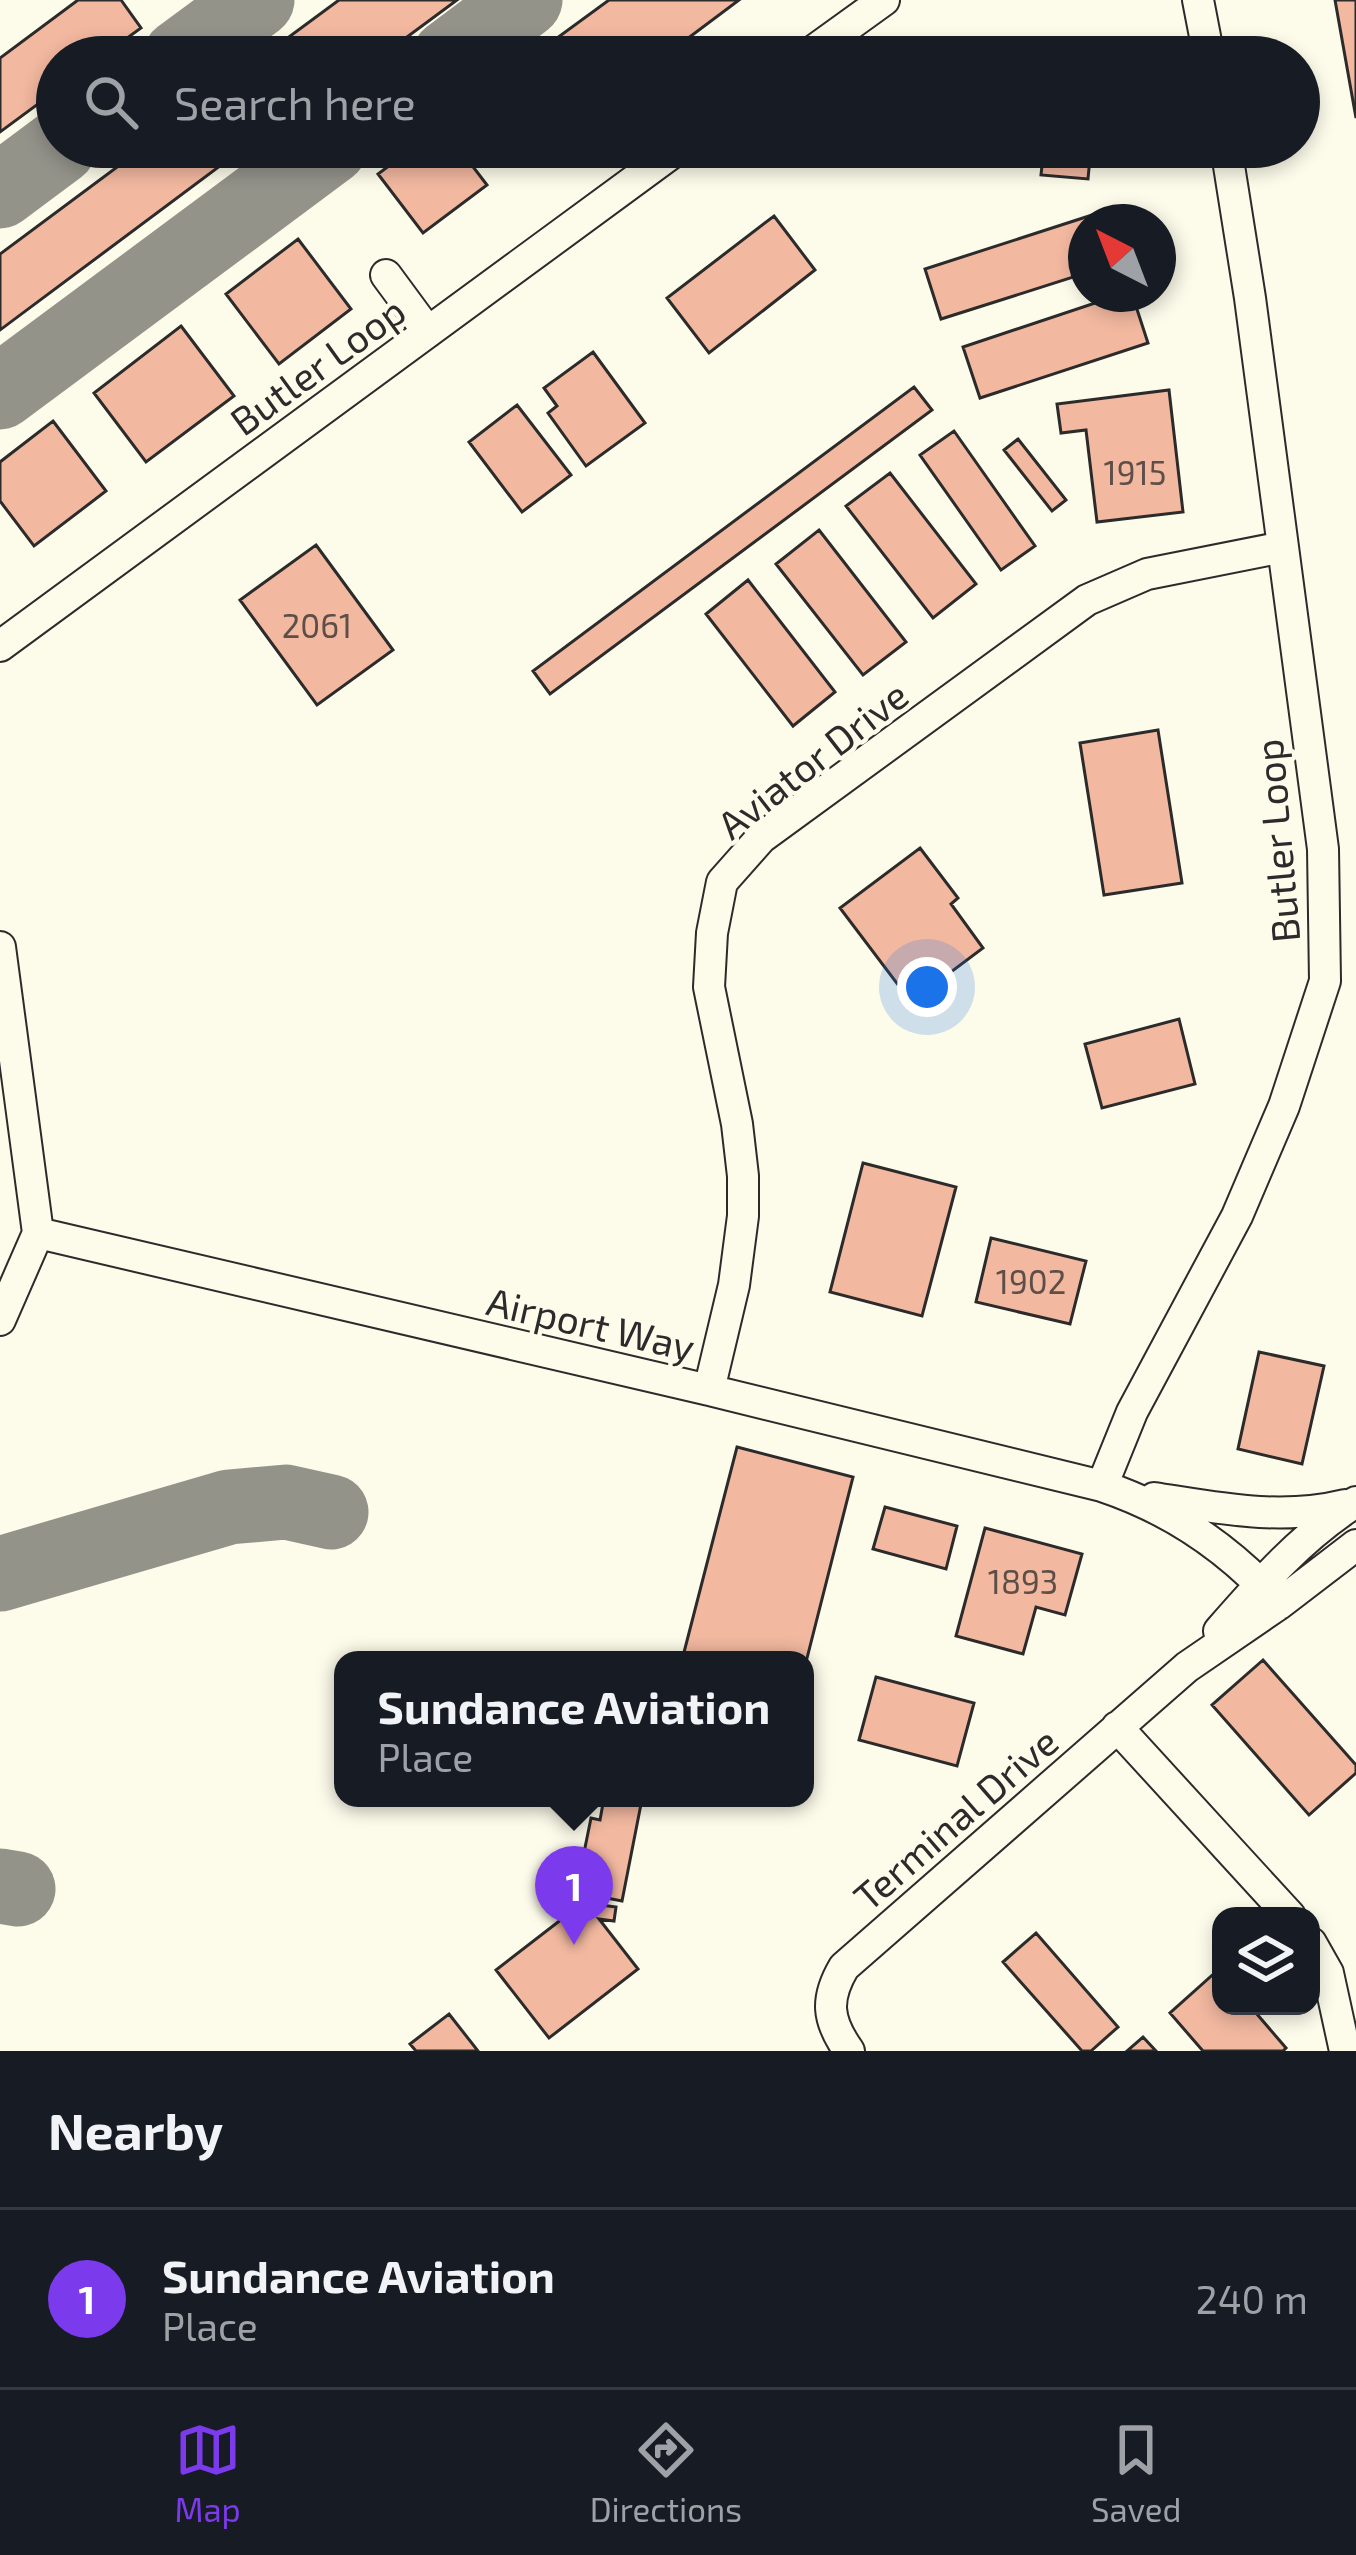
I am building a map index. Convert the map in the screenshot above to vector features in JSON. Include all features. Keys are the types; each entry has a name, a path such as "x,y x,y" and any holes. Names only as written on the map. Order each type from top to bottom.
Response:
{"street":[{"path":"834,36 884,0"},
{"path":"1198,0 1205,36"},
{"name":"Butler Loop","path":"0,646 651,168"},
{"name":"Butler Loop","path":"1113,1490 1132,1412 1237,1216 1285,1106 1325,981 1323,849 1229,168"},
{"path":"386,274 428,332"},
{"name":"Aviator Drive","path":"709,1390 734,1286 743,1216 737,1124 709,987 712,933 722,882 761,838 1087,600 1147,574 1283,547"},
{"path":"0,947 38,1233 0,1320"},
{"name":"Airport Way","path":"38,1233 1113,1490 1250,1513 1314,1511 1356,1502"},
{"name":"Airport Way","path":"1113,1490 1176,1518 1270,1594 1321,1527 1356,1502"},
{"path":"1270,1594 1356,1545"},
{"name":"Terminal Drive","path":"849,2051 831,2020 832,1988 844,1967 1270,1594"},
{"path":"1117,1727 1282,1907"},
{"path":"1320,1959 1328,1973 1345,2051"}],"building":[{"path":"78,0 121,0 141,28 130,36 36,36 36,105 0,132 0,58"},
{"path":"339,0 457,0 408,36 290,36"},
{"path":"609,0 739,0 691,36 560,36"},
{"path":"1335,0 1356,0 1356,118"},
{"path":"116,168 217,168 0,330 0,254"},
{"path":"386,168 474,168 487,185 423,233 378,174"},
{"path":"1042,168 1089,168 1088,179 1041,175"},
{"path":"774,216 815,270 709,353 667,298"},
{"path":"1068,223 1068,279 941,319 925,269"},
{"path":"298,239 351,309 279,364 226,294"},
{"path":"1068,312 1138,312 1148,343 980,398 963,347"},
{"path":"181,326 234,396 146,462 94,393"},
{"path":"593,352 645,423 586,466 548,413 557,406 544,388"},
{"path":"914,387 932,410 550,694 533,671"},
{"path":"1169,390 1183,512 1097,522 1086,430 1061,433 1057,404"},
{"path":"517,405 571,475 522,512 469,442"},
{"path":"53,421 106,491 34,546 0,501 0,462"},
{"path":"954,431 1035,546 1001,570 920,455"},
{"path":"1018,439 1066,500 1052,511 1004,450"},
{"path":"890,473 976,584 933,618 846,506"},
{"path":"819,530 906,642 863,675 776,564"},
{"path":"316,545 393,650 317,705 240,600"},
{"path":"748,580 835,692 793,726 706,614"},
{"path":"1158,730 1182,883 1104,895 1080,743"},
{"path":"920,848 958,898 951,904 983,948 911,1002 840,908"},
{"path":"1179,1019 1195,1084 1102,1108 1085,1044"},
{"path":"863,1163 956,1187 922,1316 830,1292"},
{"path":"991,1238 1086,1261 1070,1324 976,1302"},
{"path":"1259,1352 1324,1366 1302,1464 1238,1449"},
{"path":"737,1447 853,1477 809,1651 684,1651"},
{"path":"885,1507 957,1526 946,1569 873,1549"},
{"path":"985,1528 1082,1554 1065,1615 1036,1607 1023,1654 956,1636"},
{"path":"1263,1660 1356,1765 1356,1773 1309,1815 1212,1705"},
{"path":"876,1677 974,1703 957,1766 859,1740"},
{"path":"602,1807 640,1807 622,1901 576,1892 591,1818 600,1820"},
{"path":"579,1894 585,1903 594,1896 601,1905 616,1907 614,1921 599,1919 638,1969 549,2038 496,1970 562,1919 556,1912"},
{"path":"1036,1933 1118,2027 1091,2051 1082,2051 1003,1962"},
{"path":"1212,1975 1212,2015 1258,2015 1286,2048 1203,2051 1170,2013"},
{"path":"449,2014 478,2051 416,2051 410,2044"},
{"path":"1143,2037 1156,2051 1127,2051"}],"taxiway":[{"path":"208,36 257,0"},
{"path":"477,36 525,0"},
{"path":"0,191 36,164"},
{"path":"0,392 302,168"},
{"path":"0,1574 229,1507 286,1502 331,1512"},
{"path":"0,1886 18,1889"}],"place":[{"name":"Sundance Aviation","path":"574,1945"}]}
